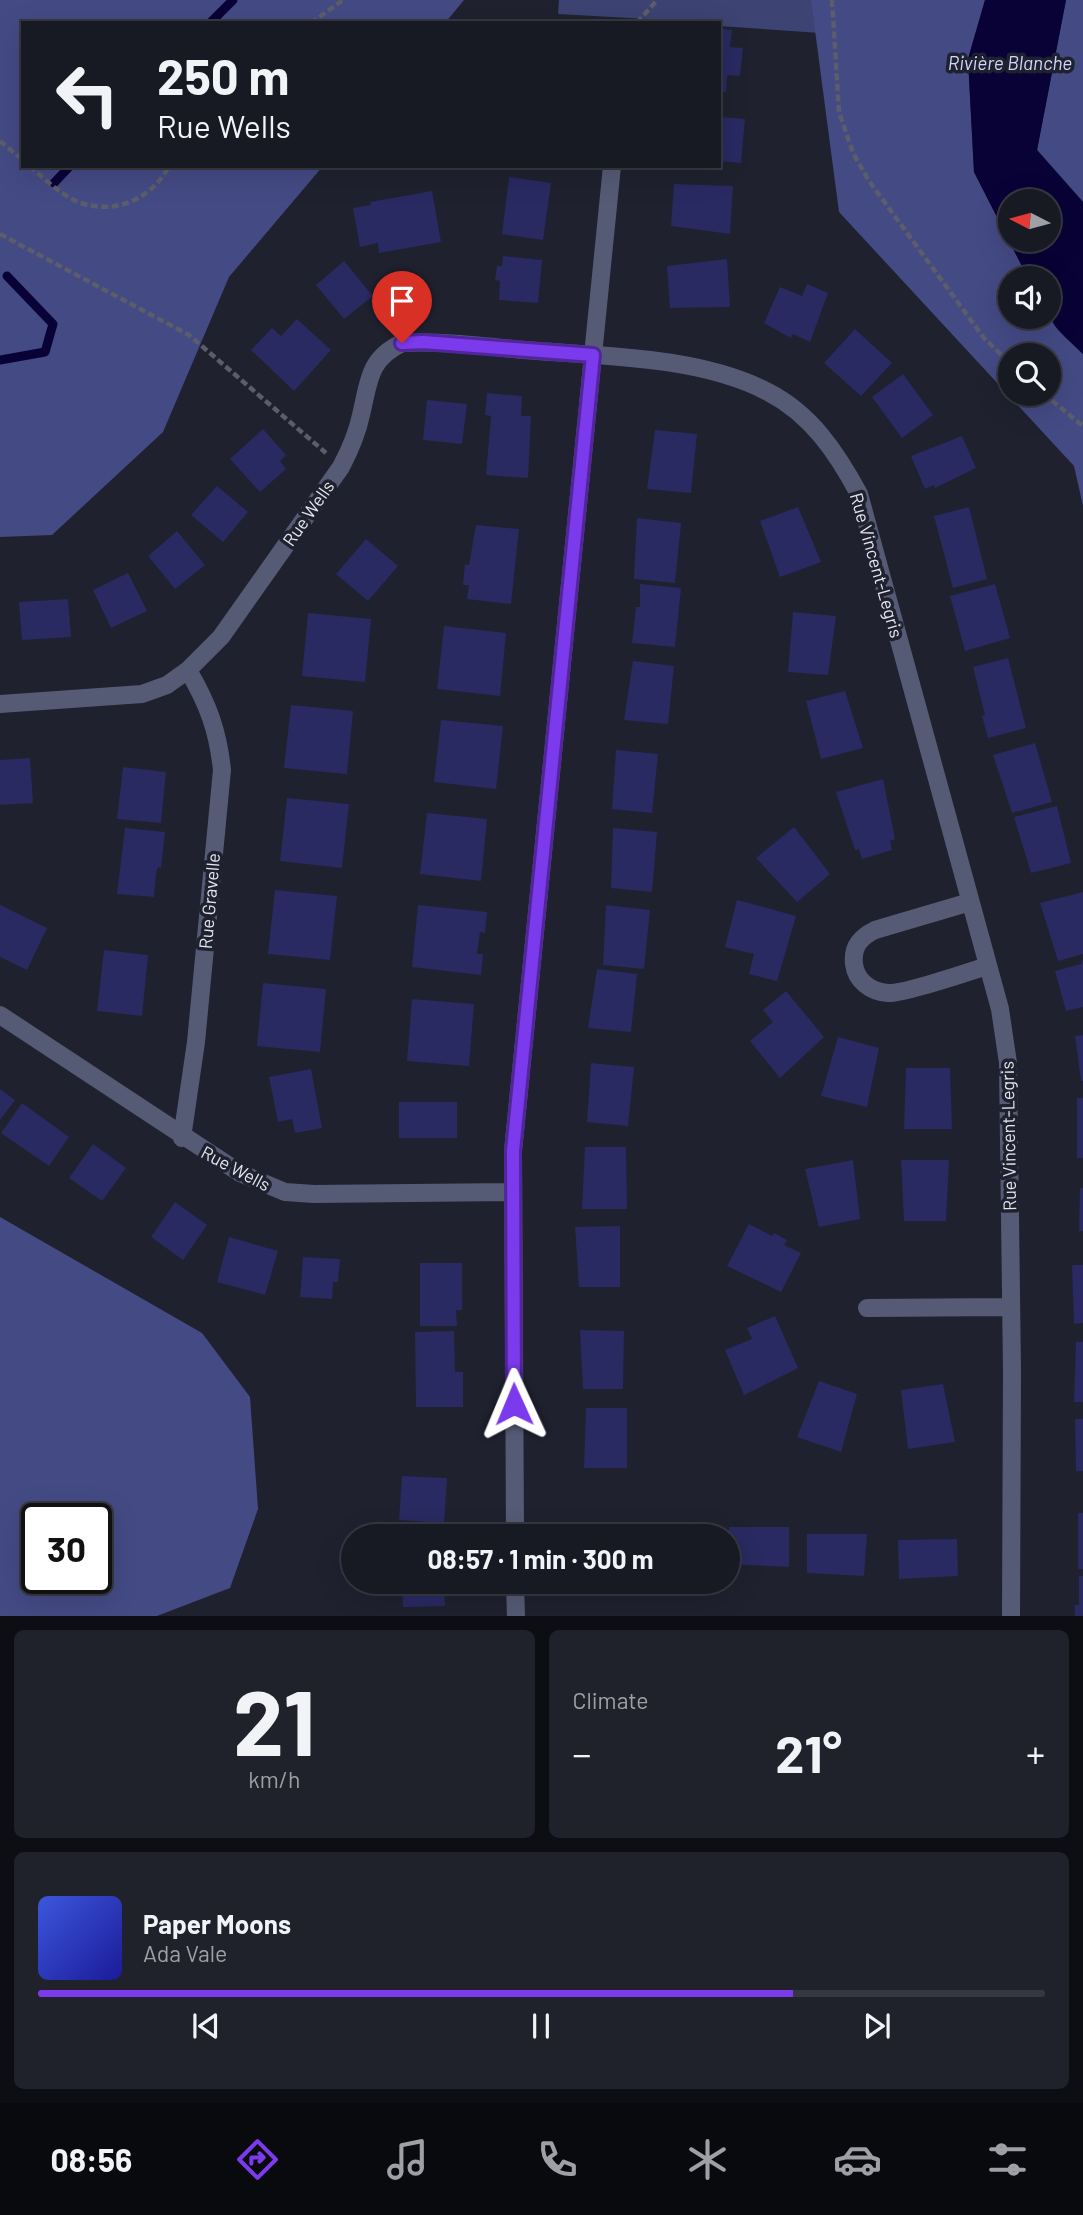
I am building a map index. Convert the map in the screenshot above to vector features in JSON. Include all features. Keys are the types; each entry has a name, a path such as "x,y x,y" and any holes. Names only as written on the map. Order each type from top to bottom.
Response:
{"street":[{"path":"515,1524 513,1151 612,168"},
{"name":"Rue Wells","path":"0,704 142,694 167,685 188,670 221,637 341,467 353,442 375,365 385,351 402,343 423,342 593,355"},
{"name":"Rue Vincent-Legris","path":"593,355 706,371 769,392 820,432 841,460 859,494 1000,1009 1008,1063 1011,1616"},
{"name":"Rue Gravelle","path":"182,1138 196,1042 222,770 219,736 208,704 188,670"},
{"path":"970,902 874,929 861,937 855,950 854,964 859,979 869,988 889,993 988,966"},
{"name":"Rue Wells","path":"0,1015 182,1138 240,1174 285,1192 512,1192"},
{"path":"867,1308 1010,1307"},
{"path":"516,1594 516,1616"}],"path":[{"path":"314,21 342,0"},
{"path":"639,21 657,0"},
{"path":"832,0 839,112 853,153 869,181 976,328 998,351"},
{"path":"0,141 21,158"},
{"path":"32,168 73,199 101,207 136,201 153,188 168,168"},
{"path":"0,234 189,335 341,467"},
{"path":"1059,406 1083,426"}],"shaded area":[{"path":"0,0 464,0 447,21 21,21 21,168 321,168 229,277 163,432 52,535 0,537"},
{"path":"559,0 866,0 864,36 721,26 721,21 558,14"},
{"path":"811,0 985,0 968,59 974,172 998,219 998,252 1015,252 1022,266 998,266 998,329 1060,329 1083,354 1083,506 1074,466 1018,406 1061,406 1061,343 998,343 998,384 839,212"},
{"path":"1066,0 1083,0 1083,202 1037,150"},
{"path":"0,1217 202,1333 250,1397 258,1509 230,1588 157,1616 0,1616"}],"water":[{"name":"Rivière Blanche","path":"985,0 1066,0 1037,150 1083,202 1083,354 1058,329 1061,329 1061,266 1022,266 1015,252 1061,252 1061,189 998,189 998,219 974,172 968,59"}],"building":[{"path":"721,29 732,30 730,47 743,48 740,76 727,75 726,92 721,91"},
{"path":"721,117 745,119 741,163 721,161"},
{"path":"509,177 551,183 543,240 502,234"},
{"path":"674,184 733,186 730,234 671,226"},
{"path":"432,191 441,242 379,253 378,243 360,247 353,208 371,205 370,202"},
{"path":"503,256 542,260 538,303 499,300 500,281 495,280 497,266 502,266"},
{"path":"727,259 730,307 670,308 667,266"},
{"path":"344,261 373,296 344,319 316,285"},
{"path":"807,284 828,293 810,342 793,334 791,338 764,323 780,287 802,296"},
{"path":"297,319 331,350 294,391 251,350 272,328 281,336"},
{"path":"855,329 892,363 861,396 824,363"},
{"path":"903,374 933,415 902,438 872,397"},
{"path":"487,393 522,396 521,416 531,416 528,478 486,475 491,416 485,415"},
{"path":"427,400 467,404 462,444 423,440"},
{"path":"263,429 286,455 280,461 286,469 260,492 230,459"},
{"path":"655,430 697,434 691,493 647,489"},
{"path":"962,436 976,468 935,488 934,485 925,489 911,456"},
{"path":"217,486 248,512 223,542 191,515"},
{"path":"798,507 821,562 780,577 760,521"},
{"path":"969,507 987,579 953,588 934,516"},
{"path":"637,518 681,523 675,583 634,579"},
{"path":"476,525 519,529 511,604 467,599 469,585 463,585 465,564 469,565"},
{"path":"177,531 205,565 175,589 148,556"},
{"path":"366,539 398,566 368,601 336,574"},
{"path":"128,573 147,611 111,628 93,590"},
{"path":"640,584 681,588 675,647 632,643 636,607 640,607"},
{"path":"995,584 1010,638 965,651 950,596"},
{"path":"68,599 71,637 22,640 19,602"},
{"path":"793,612 836,616 828,675 788,672"},
{"path":"308,613 371,619 365,682 302,676"},
{"path":"444,626 506,633 500,696 437,689"},
{"path":"1008,658 1026,728 988,738 973,667"},
{"path":"633,661 674,666 668,724 624,720"},
{"path":"845,691 863,748 821,759 806,701"},
{"path":"291,705 353,711 347,774 284,768"},
{"path":"441,720 503,726 496,789 434,782"},
{"path":"1035,743 1052,802 1012,813 993,755"},
{"path":"616,750 658,754 652,813 612,809"},
{"path":"30,758 33,803 0,805 0,760"},
{"path":"123,767 166,772 161,823 117,819"},
{"path":"883,779 895,839 890,841 892,850 862,859 859,849 855,850 836,792"},
{"path":"287,798 349,804 342,868 280,861"},
{"path":"1057,806 1071,863 1031,873 1014,817"},
{"path":"427,813 487,819 481,881 420,874"},
{"path":"794,827 830,874 797,902 756,858"},
{"path":"125,828 165,832 154,897 117,894"},
{"path":"613,828 657,832 652,892 611,888"},
{"path":"275,890 337,896 330,960 268,954"},
{"path":"1083,892 1083,954 1058,961 1040,903"},
{"path":"737,900 796,916 777,981 749,974 754,954 725,947"},
{"path":"0,905 47,928 27,970 0,957"},
{"path":"418,905 487,912 485,933 480,932 477,954 483,954 481,975 412,967"},
{"path":"606,905 650,910 644,969 603,965"},
{"path":"104,950 148,955 142,1016 97,1011"},
{"path":"1083,960 1083,1007 1066,1011 1055,971 1081,964"},
{"path":"597,969 637,974 631,1032 588,1028"},
{"path":"263,983 326,989 320,1052 257,1046"},
{"path":"786,991 824,1037 780,1078 750,1041 773,1022 763,1010"},
{"path":"412,999 474,1004 469,1066 407,1061"},
{"path":"1083,1035 1083,1081 1081,1081 1075,1036"},
{"path":"838,1037 879,1048 867,1107 821,1096"},
{"path":"591,1063 634,1067 628,1126 587,1122"},
{"path":"906,1068 950,1068 952,1129 904,1129"},
{"path":"311,1069 322,1128 295,1133 292,1119 278,1122 269,1077"},
{"path":"0,1089 15,1100 0,1120"},
{"path":"1077,1098 1083,1098 1083,1158 1077,1158"},
{"path":"399,1102 457,1102 457,1138 399,1138"},
{"path":"22,1103 69,1137 49,1166 1,1133"},
{"path":"93,1144 126,1168 102,1201 69,1178"},
{"path":"585,1147 626,1147 627,1209 582,1209"},
{"path":"853,1160 860,1219 819,1227 805,1169"},
{"path":"901,1160 949,1160 946,1221 904,1221"},
{"path":"1080,1188 1083,1188 1083,1231 1079,1231"},
{"path":"175,1202 207,1225 183,1260 151,1237"},
{"path":"749,1224 772,1236 774,1233 787,1240 784,1245 801,1253 781,1292 727,1266"},
{"path":"620,1226 620,1287 579,1287 575,1227"},
{"path":"229,1237 278,1251 265,1295 217,1282"},
{"path":"303,1257 340,1259 338,1282 333,1282 332,1299 300,1297"},
{"path":"420,1263 462,1263 462,1310 456,1310 457,1326 420,1326"},
{"path":"1072,1265 1083,1265 1083,1323 1074,1324"},
{"path":"775,1316 798,1368 744,1395 725,1350 752,1339 747,1328"},
{"path":"580,1330 624,1331 623,1389 583,1389"},
{"path":"454,1331 455,1372 463,1372 463,1407 416,1407 415,1332"},
{"path":"1076,1342 1083,1342 1083,1402 1074,1402"},
{"path":"819,1381 857,1394 841,1452 797,1437"},
{"path":"943,1384 955,1442 908,1449 901,1390"},
{"path":"586,1408 627,1408 627,1468 584,1468"},
{"path":"1075,1419 1083,1419 1083,1471 1076,1471"},
{"path":"402,1476 447,1478 444,1523 399,1520"},
{"path":"1078,1513 1083,1513 1083,1569 1078,1569"},
{"path":"740,1527 789,1527 789,1567 740,1565"},
{"path":"807,1534 867,1534 864,1576 807,1573"},
{"path":"957,1539 958,1576 899,1579 898,1540"},
{"path":"1079,1576 1083,1576 1083,1616 1075,1616 1075,1605 1079,1605"},
{"path":"402,1594 444,1594 445,1606 403,1607"}],"waterway":[{"path":"212,21 233,0"},
{"path":"54,183 68,168"},
{"path":"0,360 45,352 53,324 7,276"}],"route":[{"path":"402,343 423,342 593,355 513,1151 514,1404"}]}
